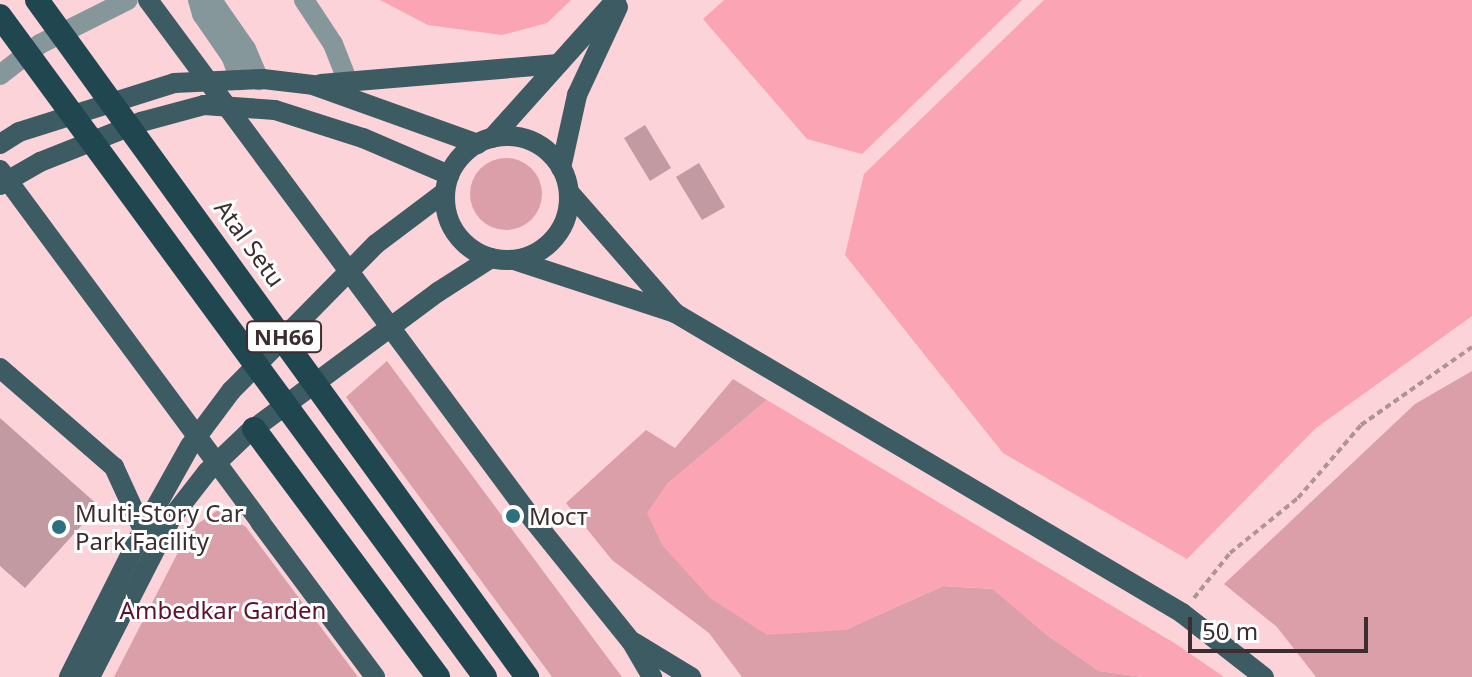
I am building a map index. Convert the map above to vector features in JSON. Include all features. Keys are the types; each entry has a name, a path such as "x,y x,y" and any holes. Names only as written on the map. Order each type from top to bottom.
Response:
{"highway":[{"name":"Atal Setu","path":"37,0 527,677"},
{"name":"NH66","path":"0,16 485,677"},
{"path":"254,429 438,677"}],"main road":[{"path":"148,0 534,521 631,641 652,677"},
{"path":"69,677 143,530 190,446 231,391 376,244 447,183 466,152 485,141 619,0"},
{"path":"561,168 577,95 619,0"},
{"path":"0,144 19,132 174,83 250,80 313,85 558,64"},
{"path":"313,85 485,141 508,136 539,145 561,168 569,192 569,208 555,237 529,256 514,260"},
{"path":"0,185 40,162 141,122 204,105 275,110 363,138 447,183"},
{"path":"0,170 375,677"},
{"path":"447,183 451,226 475,252 491,258 514,260 675,313 1182,613 1264,677"},
{"path":"569,192 675,313"},
{"path":"90,677 172,517 207,472 254,429 438,292 491,258"},
{"path":"0,368 114,467 143,530"},
{"path":"209,421 217,421 234,441 233,446"},
{"path":"631,641 691,677"}],"lane":[{"path":"0,75 40,44 128,0"},
{"path":"198,0 202,14 250,80"},
{"path":"208,0 216,6 246,49 250,80"},
{"path":"304,0 333,44 348,82"}],"path":[{"path":"1182,613 1230,553 1298,498 1361,425 1472,347"}],"green space":[{"path":"513,158 532,168 540,180 540,208 532,220 520,228 499,230 480,220 472,208 470,187 480,168 492,160"},
{"path":"387,361 622,677 552,677 346,397"},
{"path":"1472,371 1472,677 1316,677 1277,627 1224,584 1415,404"},
{"path":"733,379 767,400 666,485 845,630 943,586 993,589 1047,635 1099,671 1143,677 742,677 709,633 612,560 566,503 646,430 675,448"},
{"name":"Ambedkar Garden","path":"218,510 246,527 358,677 114,677 190,529"}],"shaded area":[{"path":"380,0 571,0 547,23 502,35 428,25"},
{"path":"724,0 1022,0 862,154 807,139 703,19"},
{"path":"1044,0 1472,0 1472,316 1316,428 1187,559 1003,453 845,255 864,174"},
{"path":"767,400 1176,644 1224,677 1143,677 1099,671 1047,635 993,589 943,586 845,630 767,635 710,598 662,545 647,513 666,485"}],"building":[{"path":"645,125 671,168 650,181 624,138"},
{"path":"699,163 725,207 702,220 676,177"},
{"path":"0,418 99,506 25,588 0,566"}],"place":[{"name":"Мост","path":"513,516"},
{"name":"Multi-Story Car Park Facility","path":"59,527"}]}
